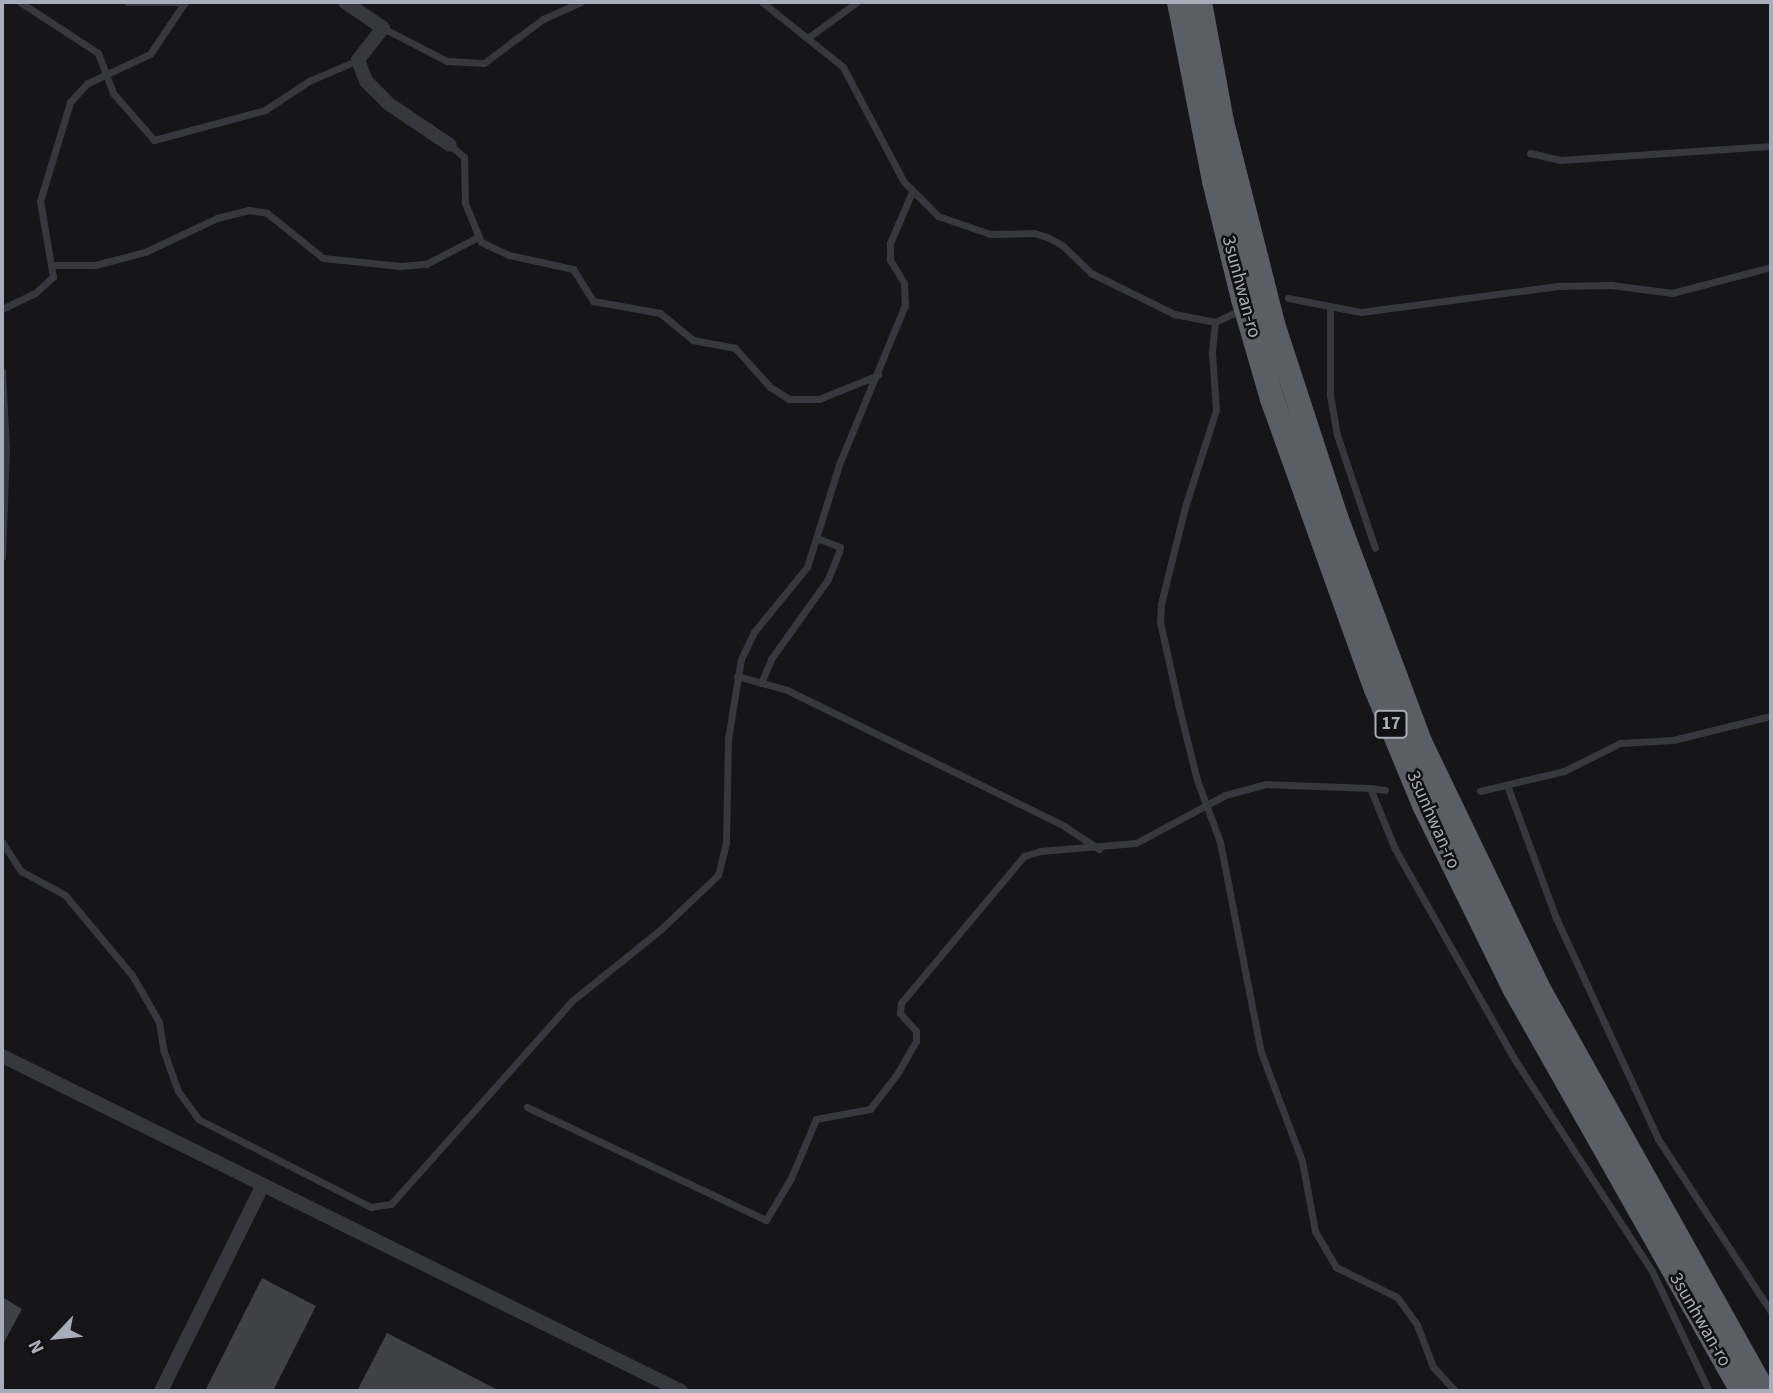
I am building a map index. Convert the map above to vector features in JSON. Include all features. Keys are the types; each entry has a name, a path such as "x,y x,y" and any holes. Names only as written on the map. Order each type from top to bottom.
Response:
{"highway":[{"name":"3sunhwan-ro","path":"1179,2 1214,181 1272,399 1376,689 1424,805 1514,988 1739,1379 1767,1391"},
{"name":"3sunhwan-ro","path":"1200,2 1222,122 1273,324 1336,517 1421,744 1540,992 1739,1379"}],"street":[{"path":"345,2 383,29 358,60 366,81 389,104 450,145"},
{"path":"2,1056 681,1391"},
{"path":"161,1391 263,1185"}],"lane":[{"path":"20,2 97,53 104,74 119,101 141,120 154,140 265,110 309,81 358,60"},
{"path":"127,2 185,2"},
{"path":"2,309 35,293 53,276 54,265 39,215 42,190 70,102 104,74 150,54 185,2"},
{"path":"383,29 447,61 484,63 543,19 581,2"},
{"path":"762,2 809,37 854,82 912,192 938,216 962,228 989,234 1034,233 1047,237 1062,245 1091,273 1174,314 1215,322 1234,313"},
{"path":"809,37 857,2"},
{"path":"450,145 464,157 465,203 478,237 509,255 573,269 593,301 660,313 693,340 735,348 770,387 789,399 819,399 878,375"},
{"path":"1530,153 1560,160 1771,146"},
{"path":"2,842 21,871 65,895 132,975 159,1022 163,1052 178,1091 192,1113 380,1209 391,1204 453,1139 573,1000 660,930 718,875 726,843 728,739 737,676 754,632 807,567 839,462 878,375 906,296 890,260 890,243 912,192"},
{"path":"54,265 95,265 145,252 217,218 248,210 267,214 323,258 401,266 426,264 478,237"},
{"path":"1288,298 1361,312 1558,286 1611,285 1672,293 1771,267"},
{"path":"1330,307 1330,395 1337,435 1375,548"},
{"path":"1215,322 1212,353 1216,410 1167,572 1160,622 1197,780 1209,804 1261,1052 1302,1161 1315,1231 1336,1268 1397,1297 1417,1325 1433,1367 1455,1391"},
{"path":"2,371 6,449 2,557"},
{"path":"761,683 771,659 828,579 839,552 840,547 817,538"},
{"path":"737,676 787,690 1064,826 1099,849"},
{"path":"1480,791 1564,771 1620,743 1674,740 1771,716"},
{"path":"527,1107 766,1220 791,1178 816,1119 870,1109 897,1074 916,1041 916,1031 900,1013 901,1003 1024,856 1040,851 1099,849 1151,838 1209,804 1266,784 1385,790"},
{"path":"1507,785 1556,918 1658,1139 1771,1312"},
{"path":"1370,788 1395,849 1515,1060 1633,1237 1709,1391"}],"building":[{"path":"262,1278 316,1306 273,1391 205,1391"},
{"path":"2,1297 22,1309 2,1346"},
{"path":"387,1333 500,1391 357,1391"}]}
